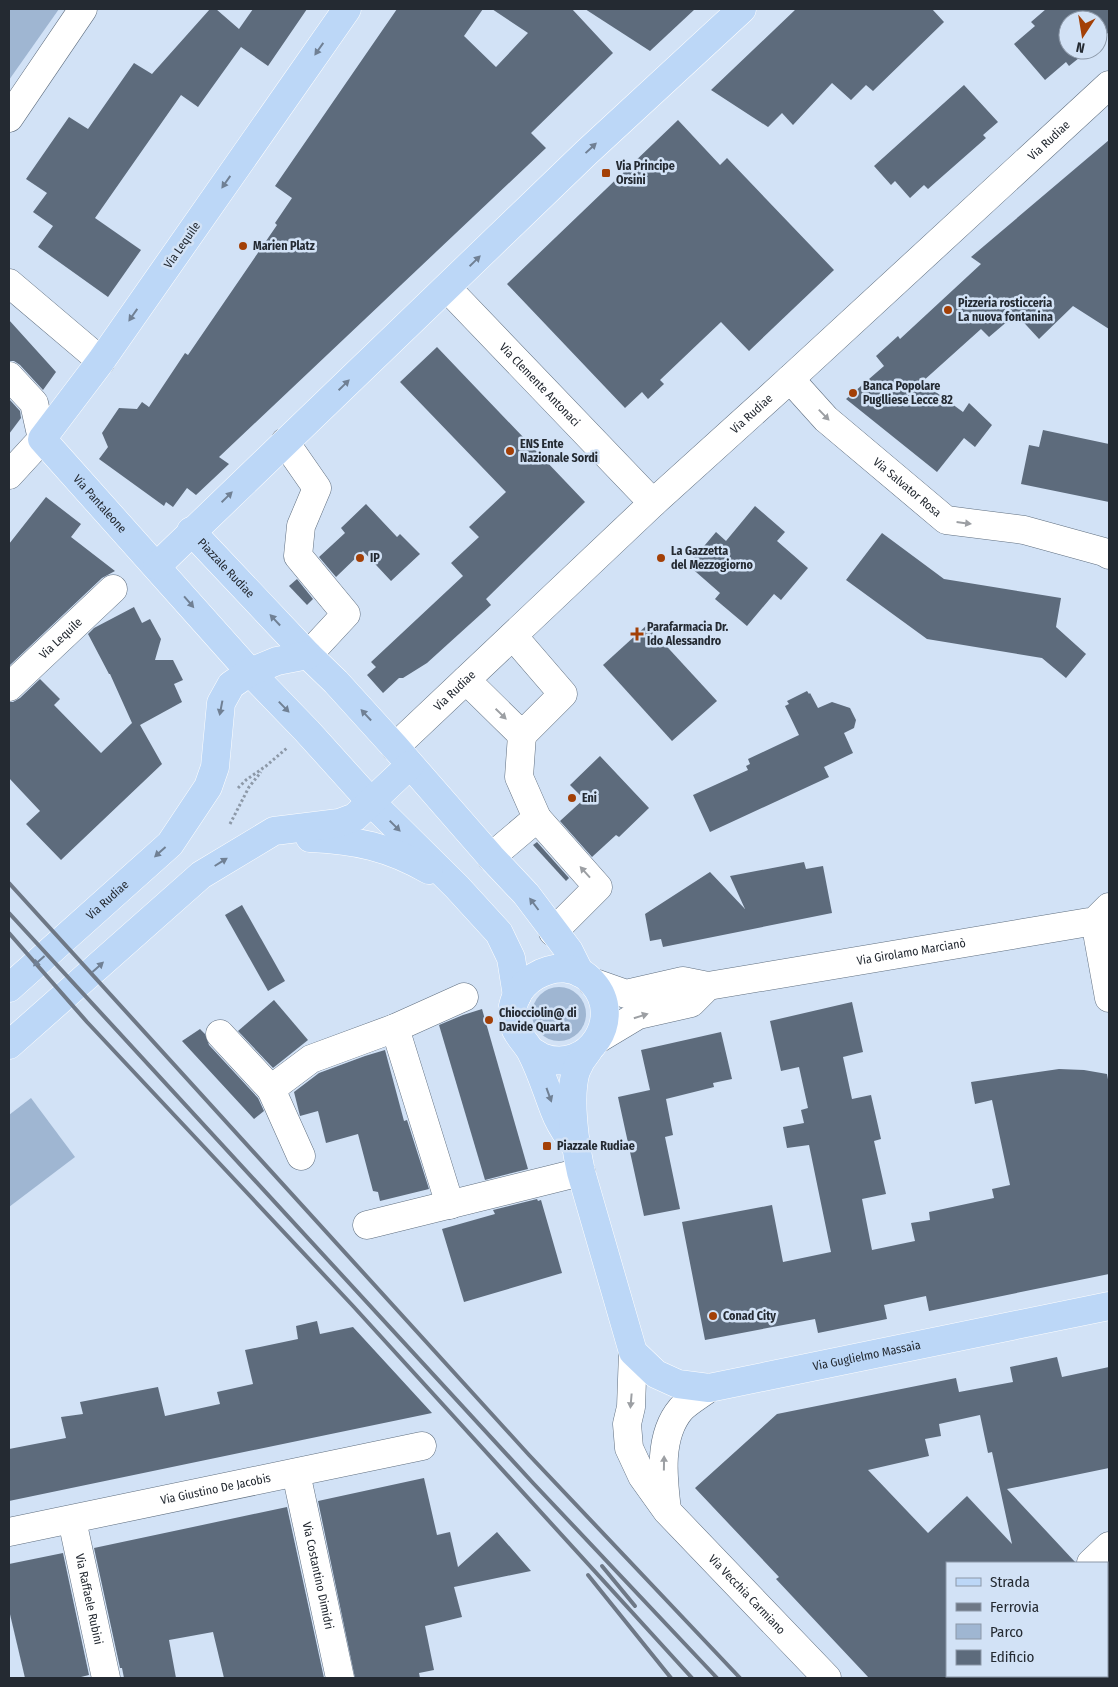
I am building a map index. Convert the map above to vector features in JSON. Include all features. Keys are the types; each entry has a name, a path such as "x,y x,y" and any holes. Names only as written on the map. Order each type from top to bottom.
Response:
{"main road":[{"name":"Via Lequile","path":"42,439 101,361 347,9"},
{"path":"192,531 586,153 742,9"},
{"name":"Via Pantaleone","path":"42,439 157,566"},
{"name":"Piazzale Rudiae","path":"578,1161 573,1110 574,1086 576,1072 604,1025 605,1009 601,994 586,977 533,902 336,682 308,656 192,531 157,566 250,672 499,933 511,958 517,996 513,1010 514,1025 520,1039 530,1050 556,1115 578,1161 633,1352"},
{"path":"250,672 278,661 308,656"},
{"name":"Via Rudiae","path":"9,988 170,844 208,787 215,767 221,703 231,685 250,672"},
{"path":"9,1045 201,875 274,831 339,824 355,817 372,802 402,756"},
{"path":"252,843 305,838 339,839 375,845 415,862 457,887"},
{"path":"517,996 528,981 543,971 562,968 586,977"},
{"path":"530,1050 544,1058 559,1060 574,1058 593,1045"},
{"name":"Via Guglielmo Massaia","path":"633,1352 656,1374 678,1384 709,1388 1109,1306"}],"street":[{"path":"9,118 83,9"},
{"name":"Via Rudiae","path":"402,756 466,680 653,503 1109,85"},
{"path":"9,284 101,361"},
{"name":"Via Clemente Antonaci","path":"447,288 653,503"},
{"path":"9,376 34,403 42,439"},
{"name":"Via Salvator Rosa","path":"790,379 826,419 946,520 1024,530 1109,554"},
{"name":"Via Lequile","path":"9,475 42,439"},
{"path":"285,442 317,488 301,526 298,556 346,614 308,656"},
{"name":"Via Lequile","path":"9,687 114,588"},
{"path":"513,636 563,694 522,735 518,777 537,818 598,887 553,932"},
{"path":"466,680 522,735"},
{"path":"491,857 537,818"},
{"path":"1102,914 1109,998"},
{"name":"Via Girolamo Marcianò","path":"586,977 626,994 683,981 708,986 1102,914"},
{"path":"593,1045 638,1016 692,1003 708,986"},
{"path":"271,1089 310,1059 395,1028 464,997"},
{"path":"395,1028 450,1204"},
{"path":"220,1034 271,1089 301,1156"},
{"path":"367,1225 450,1204 578,1161"},
{"name":"Via Vecchia Carmiano","path":"633,1352 631,1407 628,1424 629,1448 642,1476 667,1511 828,1678"},
{"path":"656,1374 666,1398 670,1429"},
{"path":"667,1511 664,1454 670,1429 681,1409 709,1388"},
{"name":"Via Giustino De Jacobis","path":"9,1532 422,1446"},
{"name":"Via Costantino Dimidri","path":"296,1473 340,1678"},
{"name":"Via Raffaele Rubini","path":"72,1520 106,1678"},
{"path":"1091,1562 1109,1546"}],"green space":[{"path":"9,9 59,9 9,80"},
{"path":"559,987 569,989 578,995 584,1004 586,1014 584,1024 578,1033 569,1039 559,1041 549,1039 540,1033 534,1024 532,1014 534,1004 540,995 549,989"},
{"path":"31,1098 75,1157 9,1207 9,1115"}],"building":[{"path":"210,9 216,9 239,29 253,9 307,9 268,66 241,47 198,107 181,95 95,218 141,250 108,297 38,247 53,226 33,212 47,193 26,179 69,117 88,129 134,63 152,74"},
{"path":"397,9 483,9 464,36 496,67 528,33 492,9 572,9 613,53 531,133 546,148 219,457 229,464 196,495 187,488 173,507 166,502 164,506 99,459 108,447 102,433 119,408 137,409 142,402 149,407 185,353 188,355 277,225 275,223 292,198 275,186"},
{"path":"585,9 695,9 650,51"},
{"path":"796,9 932,9 944,22 873,91 866,85 851,100 832,83 793,125 782,113 768,127 711,90"},
{"path":"1046,9 1109,9 1108,33 1108,10 1058,10 1058,60 1076,60 1069,66 1066,62 1045,80 1014,44 1035,26 1031,22"},
{"path":"964,85 998,122 983,135 986,138 928,189 924,185 910,198 895,181 891,185 874,166"},
{"path":"678,120 720,165 727,158 834,270 749,351 721,322 660,380 664,384 648,399 642,392 625,408 507,284"},
{"path":"1109,140 1109,329 1073,306 1039,339 1016,314 989,337 981,329 922,382 963,412 969,403 992,425 975,447 964,438 937,472 846,399 884,366 876,356 898,336 900,339 981,264 971,257"},
{"path":"9,320 56,372 43,390 20,365 14,361 9,361"},
{"path":"437,347 585,502 486,599 491,605 427,663 403,678 399,678 383,693 367,675 376,667 371,662 463,576 451,563 479,537 469,527 506,492 400,382"},
{"path":"9,399 20,411 21,418 9,434"},
{"path":"1043,430 1109,444 1109,502 1021,484 1029,445 1039,447"},
{"path":"46,497 81,524 71,537 115,571 102,578 9,666 9,544"},
{"path":"366,504 397,537 400,534 420,554 391,581 363,551 336,577 319,557 345,533 341,528"},
{"path":"755,506 785,532 777,541 808,568 781,600 774,594 747,626 715,599 720,593 688,565 716,532 726,541"},
{"path":"882,533 944,579 1061,598 1056,627 1086,654 1066,678 1042,658 927,639 846,580"},
{"path":"297,579 313,599 307,605 289,586"},
{"path":"134,607 142,623 150,619 161,639 155,660 173,660 183,680 174,684 182,702 140,725 162,764 61,860 26,824 40,811 9,778 9,702 20,698 40,679 60,699 54,705 101,753 132,723 110,674 88,634 94,628"},
{"path":"647,625 717,701 672,741 603,665"},
{"path":"807,691 818,708 832,702 850,708 856,720 854,728 844,733 853,753 824,767 829,777 710,832 693,795 748,770 746,766 750,764 748,759 799,735 785,706 789,704 787,701"},
{"path":"600,756 649,808 619,837 616,835 592,857 560,821 584,799 570,785"},
{"path":"537,842 569,878 566,881 533,845"},
{"path":"804,862 806,869 823,866 832,913 663,947 661,939 650,941 645,914 710,872 745,909 730,876"},
{"path":"242,905 285,981 268,991 225,915"},
{"path":"274,1000 308,1040 273,1068 238,1031"},
{"path":"852,1002 863,1052 843,1057 852,1099 871,1095 881,1139 874,1141 886,1194 862,1199 872,1250 915,1241 911,1223 930,1220 929,1212 994,1198 992,1189 1010,1185 992,1100 975,1104 971,1082 1059,1069 1084,1070 1107,1074 1109,1085 1109,1274 929,1311 926,1296 884,1305 887,1319 818,1333 815,1319 705,1340 682,1222 772,1205 783,1262 831,1252 809,1145 787,1148 783,1127 804,1123 801,1110 808,1108 799,1067 781,1071 770,1021"},
{"path":"482,1009 528,1169 485,1180 439,1025"},
{"path":"200,1029 205,1034 209,1045 258,1098 264,1111 254,1119 182,1041"},
{"path":"721,1032 732,1079 713,1083 714,1087 666,1099 673,1135 665,1137 680,1209 644,1216 618,1097 650,1090 641,1050"},
{"path":"385,1050 404,1121 407,1120 429,1189 380,1201 378,1192 373,1191 358,1134 326,1143 318,1111 300,1116 294,1092 319,1073"},
{"path":"537,1199 538,1201 541,1200 562,1273 464,1302 442,1229 495,1214 493,1210"},
{"path":"317,1321 320,1334 353,1327 432,1413 9,1501 9,1449 66,1438 61,1417 83,1414 80,1402 158,1387 165,1416 220,1404 217,1392 253,1384 245,1350 298,1339 296,1326"},
{"path":"1057,1357 1062,1377 1109,1367 1109,1468 1007,1489 1075,1562 946,1562 947,1678 869,1678 776,1579 779,1577 695,1488 777,1414 956,1378 959,1392 1013,1382 1010,1367","holes":["980,1415 988,1453 992,1452 1012,1544 967,1496 928,1533 868,1470 929,1456 925,1439 941,1436 939,1424"]},
{"path":"424,1478 437,1535 450,1532 458,1567 497,1532 531,1571 454,1587 462,1617 425,1626 434,1670 419,1673 420,1678 355,1678 318,1501"},
{"path":"287,1507 324,1678 224,1678 213,1632 169,1640 176,1678 124,1678 122,1668 120,1668 94,1548"},
{"path":"63,1553 89,1675 77,1678 25,1678 9,1610 9,1564"}],"railway":[{"path":"9,883 529,1455 740,1678"},
{"path":"9,913 533,1483 717,1678"},
{"path":"9,933 87,1022 353,1306 692,1678"},
{"path":"602,1566 635,1606"},
{"path":"588,1575 671,1678"}],"place":[{"name":"Via Principe Orsini","path":"606,173"},
{"name":"Marien Platz","path":"243,246"},
{"name":"Pizzeria rosticceria La nuova fontanina","path":"948,310"},
{"name":"Banca Popolare Puglliese Lecce 82","path":"853,393"},
{"name":"ENS Ente Nazionale Sordi","path":"510,451"},
{"name":"IP","path":"360,558"},
{"name":"La Gazzetta del Mezzogiorno","path":"661,558"},
{"name":"Parafarmacia Dr. Ido Alessandro","path":"637,634"},
{"name":"Eni","path":"572,798"},
{"name":"Chiocciolin@ di Davide Quarta","path":"489,1020"},
{"name":"Piazzale Rudiae","path":"547,1146"},
{"name":"Conad City","path":"713,1316"}]}
